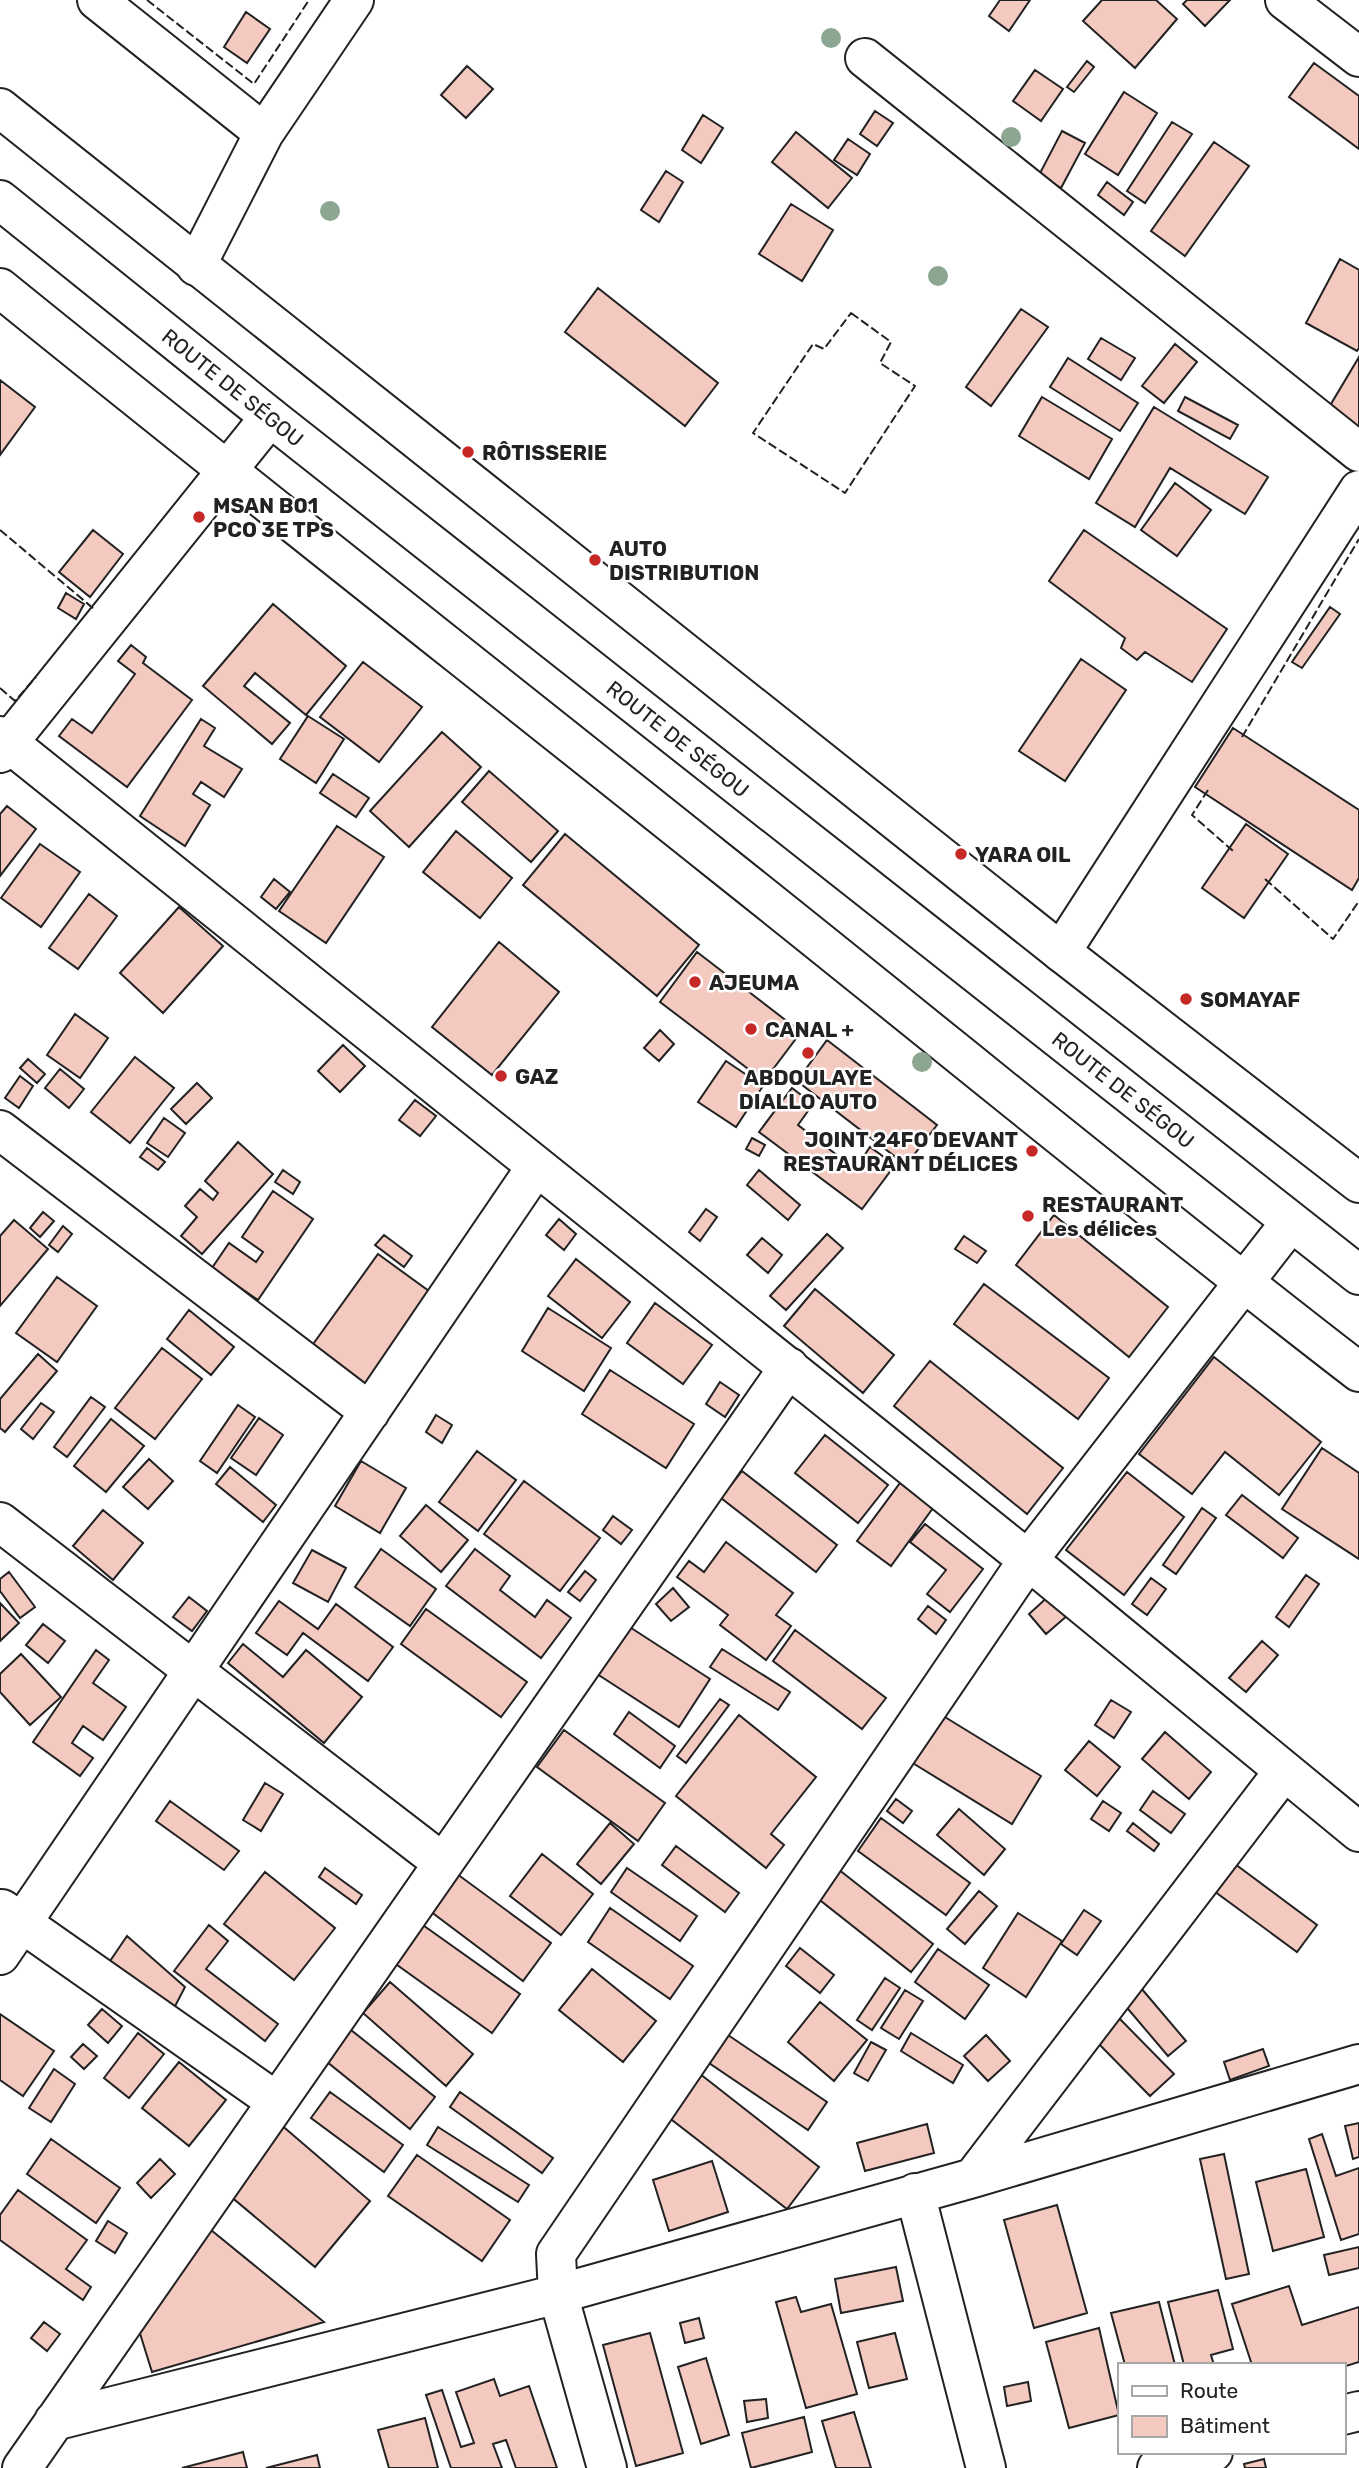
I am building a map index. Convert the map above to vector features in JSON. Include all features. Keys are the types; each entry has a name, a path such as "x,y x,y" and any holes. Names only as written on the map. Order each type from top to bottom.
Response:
{"main road":[{"path":"97,0 264,133"},
{"path":"197,266 264,133 354,0"},
{"path":"1285,0 1359,57"},
{"path":"865,58 1359,452"},
{"path":"0,108 1061,952 1359,1183"},
{"name":"ROUTE DE SÉGOU","path":"0,200 1359,1275"},
{"path":"0,288 226,472 718,860 1244,1283 1359,1372"},
{"path":"271,417 3,743 789,1367 1359,1832"},
{"path":"1061,952 1359,490"},
{"path":"0,1130 370,1412"},
{"path":"277,2102 7,1929 194,1671 536,1167"},
{"path":"607,2468 558,2294 556,2254 1028,1560 1290,1223"},
{"path":"22,2468 789,1367"},
{"path":"0,1522 443,1863"},
{"path":"972,2178 1284,1771"},
{"path":"54,2421 558,2294 972,2178 1359,2064"},
{"path":"915,2193 986,2468"},
{"path":"1157,2468 1206,2454"}],"building":[{"path":"1000,0 1030,0 1009,31 989,16"},
{"path":"1102,0 1156,0 1177,19 1135,68 1083,21"},
{"path":"1187,0 1230,0 1205,26 1183,4"},
{"path":"246,12 270,29 247,63 224,47"},
{"path":"1087,61 1094,67 1074,92 1067,87"},
{"path":"1314,63 1359,96 1359,149 1289,97"},
{"path":"467,66 493,89 466,118 441,95"},
{"path":"1035,70 1063,89 1041,121 1013,101"},
{"path":"1124,92 1157,113 1118,175 1085,154"},
{"path":"875,111 893,123 877,146 860,134"},
{"path":"703,115 723,128 701,163 682,150"},
{"path":"1172,122 1192,134 1145,203 1127,191"},
{"path":"1062,131 1085,143 1061,188 1039,175"},
{"path":"796,132 852,178 828,208 772,162"},
{"path":"848,139 870,154 857,175 834,160"},
{"path":"1214,142 1249,166 1185,256 1151,231"},
{"path":"666,171 683,182 659,222 641,210"},
{"path":"1107,182 1133,202 1124,215 1098,195"},
{"path":"791,204 833,230 802,281 759,254"},
{"path":"1340,259 1359,270 1357,351 1306,323"},
{"path":"598,288 718,383 685,426 565,332"},
{"path":"1021,309 1048,327 991,406 966,387"},
{"path":"1101,338 1135,358 1121,380 1088,359"},
{"path":"1175,344 1197,362 1164,403 1142,386"},
{"path":"1359,357 1359,427 1328,409"},
{"path":"1068,358 1138,403 1120,431 1050,387"},
{"path":"0,380 35,407 0,455"},
{"path":"1042,397 1112,439 1089,479 1019,436"},
{"path":"1185,397 1238,425 1230,439 1178,411"},
{"path":"1154,407 1268,477 1245,514 1170,468 1135,527 1096,503"},
{"path":"1175,483 1211,510 1177,556 1141,530"},
{"path":"93,530 123,554 90,597 59,572"},
{"path":"1084,530 1227,629 1192,682 1145,652 1137,660 1121,648 1125,638 1049,581"},
{"path":"66,593 84,604 76,619 58,608"},
{"path":"273,604 346,666 306,715 255,673 244,686 290,723 272,744 203,686"},
{"path":"1330,607 1340,614 1302,668 1292,662"},
{"path":"131,645 146,657 143,663 192,700 127,787 59,736 72,719 92,733 135,674 118,661"},
{"path":"1081,659 1126,690 1065,781 1019,751"},
{"path":"363,662 422,707 379,762 320,717"},
{"path":"308,716 344,739 316,783 280,759"},
{"path":"201,719 215,728 204,746 242,769 224,797 201,782 193,794 210,805 185,846 140,816"},
{"path":"1233,728 1359,810 1359,878 1352,890 1195,787"},
{"path":"442,732 481,767 409,847 370,811"},
{"path":"489,771 558,831 531,862 462,802"},
{"path":"333,774 369,798 356,817 320,793"},
{"path":"7,806 36,829 0,876 0,814"},
{"path":"1246,824 1288,854 1244,918 1202,888"},
{"path":"337,826 384,857 326,943 279,911"},
{"path":"456,831 512,878 480,918 423,872"},
{"path":"565,834 699,945 657,996 523,885"},
{"path":"40,844 80,872 41,927 1,898"},
{"path":"274,879 290,892 276,909 261,897"},
{"path":"89,894 117,916 78,969 49,948"},
{"path":"179,907 223,946 163,1013 120,973"},
{"path":"499,942 559,992 492,1075 432,1027"},
{"path":"697,952 801,1032 764,1081 660,1002"},
{"path":"75,1014 108,1038 80,1078 47,1055"},
{"path":"660,1030 674,1044 659,1061 644,1048"},
{"path":"827,1040 937,1125 906,1165 797,1081"},
{"path":"343,1045 365,1066 340,1092 318,1071"},
{"path":"135,1057 174,1088 130,1143 91,1112"},
{"path":"28,1059 45,1074 37,1083 20,1068"},
{"path":"726,1061 763,1086 736,1127 698,1102"},
{"path":"60,1069 84,1089 69,1108 45,1088"},
{"path":"20,1076 33,1086 19,1108 5,1098"},
{"path":"197,1083 212,1098 186,1124 171,1109"},
{"path":"792,1088 813,1104 798,1125 855,1169 870,1147 895,1165 862,1209 759,1132"},
{"path":"415,1100 436,1116 420,1136 399,1120"},
{"path":"164,1118 185,1133 168,1157 147,1143"},
{"path":"752,1138 765,1145 759,1156 746,1149"},
{"path":"238,1142 273,1174 202,1254 181,1236 197,1217 185,1206 200,1189 213,1200 218,1193 205,1181"},
{"path":"147,1148 165,1162 158,1170 140,1157"},
{"path":"283,1170 300,1182 293,1194 275,1182"},
{"path":"759,1170 800,1205 788,1220 747,1185"},
{"path":"273,1191 313,1219 258,1300 212,1268 229,1243 256,1262 263,1252 242,1237"},
{"path":"706,1209 717,1217 700,1241 689,1232"},
{"path":"43,1212 54,1221 40,1237 30,1228"},
{"path":"1054,1215 1168,1307 1129,1357 1016,1265"},
{"path":"559,1219 576,1234 564,1250 546,1235"},
{"path":"14,1220 48,1249 0,1306 0,1236"},
{"path":"63,1226 72,1234 58,1252 49,1245"},
{"path":"827,1234 843,1248 786,1310 770,1296"},
{"path":"384,1235 412,1256 404,1267 375,1245"},
{"path":"964,1236 986,1251 977,1263 955,1249"},
{"path":"762,1238 782,1255 768,1273 747,1255"},
{"path":"378,1254 433,1294 366,1387 311,1347"},
{"path":"576,1259 630,1302 602,1338 548,1296"},
{"path":"57,1277 97,1306 57,1362 16,1333"},
{"path":"984,1284 1109,1378 1078,1419 954,1324"},
{"path":"815,1289 894,1355 863,1393 784,1326"},
{"path":"655,1303 712,1345 683,1384 627,1343"},
{"path":"548,1308 611,1348 584,1391 522,1351"},
{"path":"189,1310 234,1347 211,1375 167,1339"},
{"path":"162,1348 202,1379 155,1439 115,1408"},
{"path":"38,1354 57,1371 5,1432 0,1428 0,1399"},
{"path":"1214,1357 1321,1442 1279,1495 1225,1452 1192,1494 1139,1454"},
{"path":"930,1361 1063,1468 1027,1514 894,1406"},
{"path":"610,1370 694,1424 666,1468 582,1414"},
{"path":"720,1382 739,1395 725,1417 706,1404"},
{"path":"91,1397 105,1407 67,1457 54,1447"},
{"path":"41,1403 54,1412 33,1439 21,1429"},
{"path":"238,1405 255,1417 217,1473 200,1461"},
{"path":"436,1415 452,1425 442,1443 426,1432"},
{"path":"259,1418 283,1435 256,1475 231,1458"},
{"path":"111,1419 144,1446 106,1492 74,1466"},
{"path":"825,1435 888,1485 858,1523 795,1473"},
{"path":"1322,1448 1359,1473 1359,1559 1282,1509"},
{"path":"477,1451 516,1480 478,1531 439,1502"},
{"path":"149,1459 173,1481 148,1509 123,1487"},
{"path":"361,1461 406,1488 380,1533 335,1506"},
{"path":"230,1467 276,1505 263,1522 216,1484"},
{"path":"742,1471 837,1545 816,1572 721,1498"},
{"path":"1127,1472 1184,1517 1124,1595 1066,1550"},
{"path":"524,1481 600,1538 560,1591 484,1534"},
{"path":"900,1483 933,1508 891,1566 857,1541"},
{"path":"1242,1495 1298,1538 1283,1558 1226,1515"},
{"path":"426,1505 468,1540 441,1572 400,1536"},
{"path":"1202,1508 1216,1518 1176,1574 1163,1565"},
{"path":"103,1510 143,1543 113,1580 73,1546"},
{"path":"613,1516 632,1530 621,1544 603,1530"},
{"path":"925,1524 983,1569 950,1612 927,1594 946,1570 910,1542"},
{"path":"726,1542 793,1593 776,1615 791,1626 766,1660 720,1625 728,1615 677,1577 689,1561 704,1572"},
{"path":"381,1549 436,1589 410,1626 355,1587"},
{"path":"475,1549 510,1576 500,1590 535,1617 547,1600 571,1618 541,1658 446,1586"},
{"path":"312,1550 346,1568 328,1602 293,1583"},
{"path":"585,1571 596,1580 580,1601 568,1592"},
{"path":"9,1572 35,1607 20,1618 0,1591 0,1579"},
{"path":"1306,1575 1319,1584 1289,1627 1276,1617"},
{"path":"1151,1578 1166,1589 1147,1615 1132,1604"},
{"path":"673,1588 689,1607 671,1621 656,1604"},
{"path":"1050,1595 1068,1615 1046,1634 1029,1614"},
{"path":"189,1597 207,1611 192,1631 173,1617"},
{"path":"279,1601 318,1629 336,1604 393,1647 368,1681 303,1633 287,1655 256,1633"},
{"path":"0,1603 19,1623 0,1641"},
{"path":"928,1606 946,1620 936,1634 918,1619"},
{"path":"426,1609 527,1682 501,1717 401,1644"},
{"path":"43,1624 65,1641 48,1663 26,1645"},
{"path":"625,1624 710,1679 679,1727 594,1672"},
{"path":"795,1630 886,1698 862,1729 773,1661"},
{"path":"1262,1641 1278,1655 1246,1692 1229,1678"},
{"path":"243,1644 283,1677 306,1650 362,1697 324,1743 228,1663"},
{"path":"722,1649 790,1692 778,1710 710,1667"},
{"path":"96,1650 109,1660 93,1683 126,1707 103,1740 83,1726 72,1743 93,1758 80,1776 33,1742"},
{"path":"21,1654 61,1697 30,1725 0,1692 0,1674"},
{"path":"720,1699 729,1705 686,1763 677,1756"},
{"path":"1111,1700 1131,1712 1114,1738 1095,1725"},
{"path":"629,1712 675,1746 660,1768 614,1734"},
{"path":"940,1714 1041,1776 1012,1824 911,1762"},
{"path":"739,1715 816,1777 771,1834 784,1845 766,1868 676,1796"},
{"path":"564,1730 665,1803 638,1841 537,1767"},
{"path":"1165,1732 1211,1772 1189,1799 1142,1759"},
{"path":"1089,1741 1120,1767 1097,1796 1065,1770"},
{"path":"265,1783 283,1794 261,1831 243,1820"},
{"path":"1153,1791 1185,1814 1171,1833 1140,1810"},
{"path":"896,1799 912,1811 903,1823 887,1811"},
{"path":"170,1801 239,1851 224,1870 156,1821"},
{"path":"1103,1801 1121,1813 1109,1831 1091,1819"},
{"path":"959,1809 1005,1849 984,1875 937,1835"},
{"path":"881,1818 970,1883 946,1915 858,1851"},
{"path":"610,1823 634,1844 601,1884 577,1864"},
{"path":"1133,1823 1159,1844 1154,1851 1127,1831"},
{"path":"676,1846 739,1893 725,1912 662,1865"},
{"path":"542,1854 593,1894 561,1935 510,1896"},
{"path":"1235,1864 1317,1925 1297,1952 1214,1891"},
{"path":"325,1868 362,1895 356,1904 319,1877"},
{"path":"627,1868 697,1916 680,1941 611,1892"},
{"path":"838,1869 933,1944 911,1972 816,1897"},
{"path":"453,1871 551,1943 523,1981 426,1908"},
{"path":"265,1872 335,1928 294,1980 224,1924"},
{"path":"979,1891 997,1906 965,1944 947,1929"},
{"path":"610,1908 693,1966 670,1999 588,1942"},
{"path":"1084,1910 1101,1921 1077,1955 1061,1944"},
{"path":"1018,1913 1062,1941 1026,1997 983,1968"},
{"path":"420,1923 520,1994 492,2033 393,1962"},
{"path":"209,1925 228,1941 206,1969 278,2024 265,2041 174,1971"},
{"path":"127,1936 185,1987 171,2014 108,1964"},
{"path":"800,1948 834,1975 820,1993 786,1966"},
{"path":"938,1949 989,1985 965,2019 915,1982"},
{"path":"592,1969 656,2021 623,2062 559,2010"},
{"path":"885,1978 900,1988 872,2030 857,2020"},
{"path":"390,1982 473,2054 446,2086 363,2013"},
{"path":"1141,1988 1186,2041 1168,2056 1123,2003"},
{"path":"905,1990 923,2001 899,2039 881,2028"},
{"path":"820,2002 867,2040 834,2081 788,2042"},
{"path":"102,2009 122,2026 108,2043 88,2025"},
{"path":"0,2014 54,2051 23,2096 0,2080"},
{"path":"1116,2015 1174,2074 1150,2096 1093,2038"},
{"path":"346,2026 435,2097 410,2129 321,2057"},
{"path":"138,2033 164,2054 129,2098 104,2078"},
{"path":"725,2033 827,2102 808,2130 706,2061"},
{"path":"911,2033 963,2065 953,2083 901,2051"},
{"path":"986,2035 1010,2061 988,2081 964,2056"},
{"path":"871,2042 886,2050 868,2081 854,2073"},
{"path":"83,2044 97,2056 84,2069 71,2057"},
{"path":"1263,2049 1269,2066 1230,2080 1224,2062"},
{"path":"179,2062 226,2100 189,2146 142,2108"},
{"path":"54,2069 75,2084 51,2122 29,2108"},
{"path":"695,2070 819,2167 787,2209 663,2113"},
{"path":"330,2092 403,2145 384,2172 311,2118"},
{"path":"460,2092 553,2158 542,2173 450,2107"},
{"path":"279,2123 370,2201 315,2267 223,2190"},
{"path":"1359,2123 1359,2157 1353,2159 1345,2126"},
{"path":"927,2124 934,2153 865,2171 857,2143"},
{"path":"438,2127 529,2185 518,2202 427,2145"},
{"path":"1322,2134 1336,2176 1359,2168 1359,2234 1341,2240 1309,2139"},
{"path":"51,2139 120,2188 96,2223 27,2174"},
{"path":"1224,2154 1249,2274 1226,2279 1200,2159"},
{"path":"417,2155 510,2220 482,2261 388,2196"},
{"path":"160,2159 175,2174 151,2198 137,2183"},
{"path":"712,2161 728,2212 669,2231 653,2180"},
{"path":"1306,2169 1324,2237 1273,2251 1256,2182"},
{"path":"18,2190 87,2240 66,2269 91,2287 83,2300 0,2240 0,2215"},
{"path":"1057,2205 1087,2313 1034,2328 1004,2220"},
{"path":"108,2221 127,2233 115,2253 96,2241"},
{"path":"211,2230 324,2322 152,2372 138,2327"},
{"path":"1359,2247 1359,2268 1329,2275 1324,2255"},
{"path":"896,2267 903,2301 841,2313 835,2279"},
{"path":"1289,2286 1302,2325 1359,2307 1359,2362 1345,2366 1345,2363 1251,2363 1232,2304"},
{"path":"1218,2290 1233,2349 1211,2355 1213,2363 1183,2363 1168,2302"},
{"path":"796,2297 801,2312 831,2304 857,2394 806,2408 776,2302"},
{"path":"1159,2302 1174,2363 1124,2363 1111,2313"},
{"path":"699,2318 704,2338 685,2343 680,2323"},
{"path":"44,2322 60,2334 47,2351 31,2338"},
{"path":"1099,2328 1118,2415 1069,2428 1046,2342"},
{"path":"650,2333 683,2453 636,2466 603,2345"},
{"path":"895,2333 907,2379 869,2388 857,2342"},
{"path":"706,2358 729,2435 701,2444 678,2367"},
{"path":"494,2379 500,2396 529,2386 557,2468 516,2468 506,2440 493,2444 502,2468 451,2468 426,2395 442,2390 461,2447 474,2443 456,2392"},
{"path":"1028,2382 1031,2401 1007,2406 1004,2387"},
{"path":"766,2399 768,2418 747,2422 744,2401"},
{"path":"854,2412 871,2468 836,2468 822,2421"},
{"path":"804,2417 812,2452 751,2468 742,2433"},
{"path":"425,2418 438,2468 389,2468 378,2430"},
{"path":"243,2452 247,2468 182,2468"},
{"path":"317,2455 320,2468 266,2468"},
{"path":"1264,2459 1266,2468 1245,2468 1244,2464"}],"fence":[{"path":"147,0 254,84 309,0"},
{"path":"851,313 891,342 880,363 915,386 845,493 753,433 813,344 824,349 851,313"},
{"path":"0,530 93,610"},
{"path":"1242,737 1359,539"},
{"path":"0,688 15,701 36,677"},
{"path":"1208,790 1192,815 1233,851"},
{"path":"1265,879 1333,939 1359,901"}],"place":[{"name":"RÔTISSERIE","path":"468,452"},
{"name":"MSAN B01 PCO 3E TPS","path":"199,517"},
{"name":"AUTO DISTRIBUTION","path":"595,560"},
{"name":"YARA OIL","path":"961,854"},
{"name":"AJEUMA","path":"695,982"},
{"name":"SOMAYAF","path":"1186,999"},
{"name":"CANAL +","path":"751,1029"},
{"name":"ABDOULAYE DIALLO AUTO","path":"808,1053"},
{"name":"GAZ","path":"501,1076"},
{"name":"JOINT 24FO DEVANT RESTAURANT DÉLICES","path":"1032,1151"},
{"name":"RESTAURANT Les délices","path":"1028,1216"}]}
